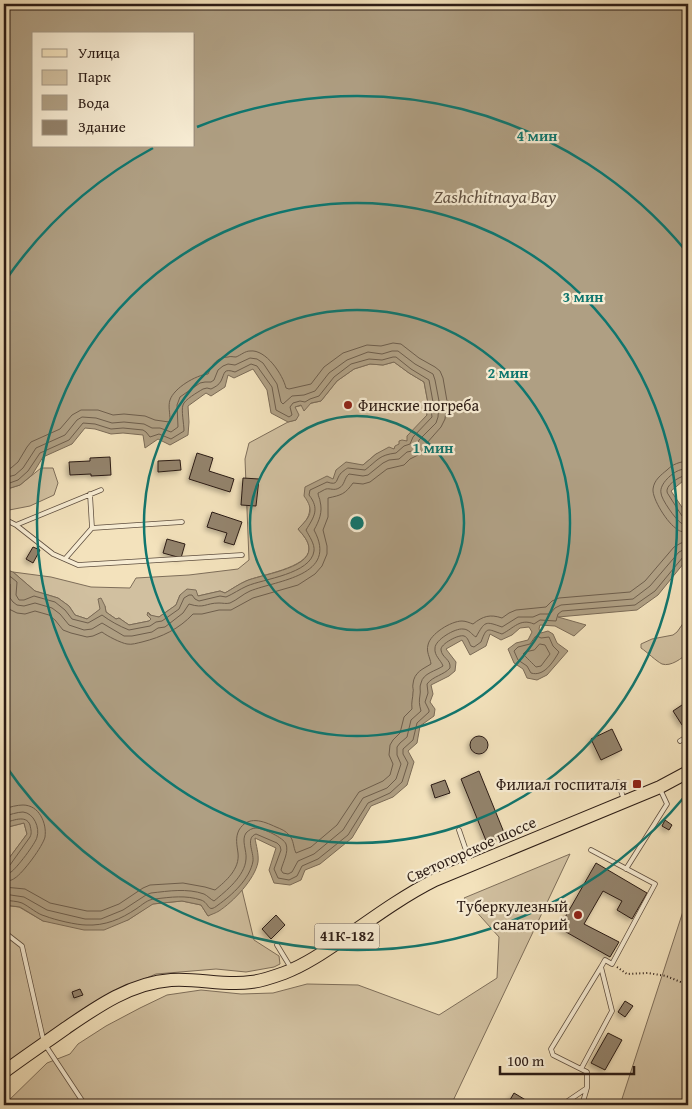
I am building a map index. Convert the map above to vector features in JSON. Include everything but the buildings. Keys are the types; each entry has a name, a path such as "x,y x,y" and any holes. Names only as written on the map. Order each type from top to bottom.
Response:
{"main road":[{"name":"Светогорское шоссе","path":"4,1072 106,1002 127,991 171,980 250,982 293,970 435,880 625,802 660,787 688,772"}],"lane":[{"path":"16,525 101,490"},
{"path":"65,559 92,528 90,494"},
{"path":"4,519 16,525 53,554 78,565 242,555"},
{"path":"92,528 182,522"},
{"path":"680,741 688,736"},
{"path":"618,782 625,802"},
{"path":"626,869 667,804 660,787"},
{"path":"459,830 471,865"},
{"path":"582,1105 587,1088 587,1072 553,1055 551,1049 605,960 612,964 655,884 591,850"},
{"path":"4,932 22,946 44,1043 85,1105"},
{"path":"277,944 293,970"},
{"path":"581,1069 612,1011 601,967"},
{"path":"562,1105 587,1088"}],"path":[{"path":"612,964 627,974 648,973 666,976 688,985"}],"green space":[{"path":"394,362 424,382 428,403 427,415 407,441 399,444 394,449 376,454 363,465 333,479 310,504 307,518 298,529 309,546 307,556 292,566 246,581 225,593 220,591 198,596 180,595 176,605 159,617 152,616 149,613 151,619 149,621 129,625 106,612 105,606 87,619 75,615 69,606 58,598 35,591 13,572 51,577 91,587 130,588 136,578 189,575 238,569 249,560 245,459 249,443 288,422 296,420 295,407 321,401 337,381 354,369 370,364 383,365"},
{"path":"41,468 53,468 58,483 54,495 30,506 4,511 4,490 20,485"},
{"path":"688,612 688,653 683,657 665,665 641,648 641,644 652,639 673,635 677,632"},
{"path":"24,823 27,834 4,865 4,828"},
{"path":"570,854 451,1105 273,1105 255,1103 251,1105 4,1105 47,1063 70,1054 78,1044 106,1026 167,995 201,990 241,994 273,993 307,984 358,985 439,1015 497,978 499,937 464,898"},
{"path":"242,890 254,940 279,956 280,964 274,967 246,972 216,969 156,974 139,981 4,1068 4,905 19,907 43,921 128,920 152,904 182,901 201,905 208,916 229,903"},
{"path":"688,896 688,1105 620,1105"}],"water":[{"name":"Zashchitnaya Bay","path":"4,4 688,4 688,480 683,481 671,491 688,516 688,558 658,595 637,610 558,617 586,625 574,636 555,626 540,625 541,633 548,631 553,634 557,643 568,651 547,675 537,680 527,678 523,669 514,663 508,649 516,643 528,640 532,632 529,627 520,628 512,635 501,640 490,634 486,646 470,655 462,640 446,649 456,662 455,671 431,685 433,694 430,702 435,709 434,716 420,726 417,743 408,751 414,762 407,785 393,797 371,806 352,838 320,864 305,870 301,880 290,885 274,883 269,870 276,848 255,838 258,862 253,876 231,902 208,916 201,905 182,901 153,904 128,920 104,930 84,930 43,921 20,907 4,905 4,865 27,834 24,823 4,828 4,567 13,572 35,591 58,598 69,606 75,615 87,619 100,609 98,599 101,598 106,612 129,625 149,621 151,619 147,615 148,612 150,615 159,617 176,605 180,595 187,589 196,590 198,596 220,591 225,593 246,581 292,566 301,562 307,556 309,549 307,541 298,529 310,514 309,506 304,496 305,487 327,476 333,479 336,470 346,462 363,465 376,454 389,447 394,449 399,444 399,441 407,441 407,436 427,415 428,403 424,382 394,362 383,365 370,364 354,369 337,381 321,401 311,403 304,411 301,405 295,407 299,415 296,420 288,422 271,413 267,390 253,369 234,378 228,375 225,387 211,396 206,393 188,406 188,435 170,445 158,439 145,448 143,435 111,434 85,428 72,444 43,457 32,475 20,485 4,490"}],"place":[{"name":"Финские погреба","path":"348,405"},
{"name":"Филиал госпиталя","path":"637,784"},
{"name":"Туберкулезный санаторий","path":"578,915"}]}
